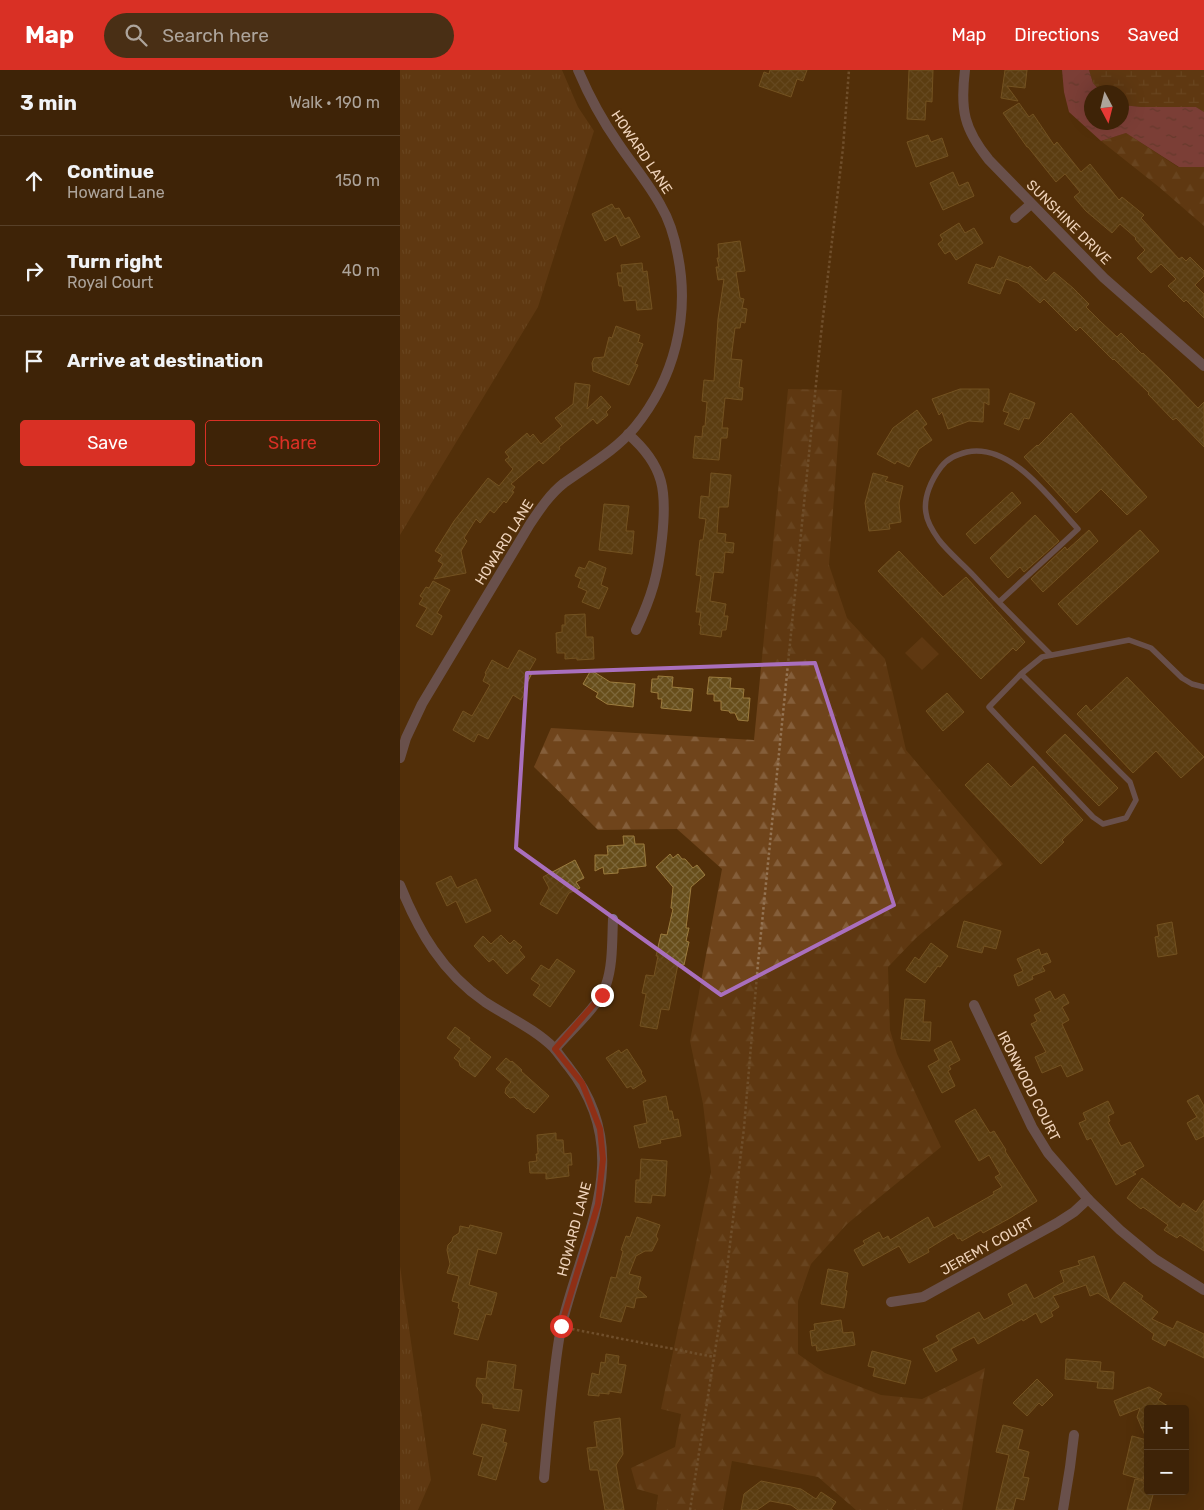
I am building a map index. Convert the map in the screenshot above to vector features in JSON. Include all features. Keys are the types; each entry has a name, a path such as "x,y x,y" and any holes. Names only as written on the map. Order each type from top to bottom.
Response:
{"street":[{"name":"HOWARD LANE","path":"400,758 406,738 422,704 544,502 563,484 612,451 628,434 654,400 669,370 678,337 683,304 681,272 674,239 662,207 604,121 589,96 578,70"},
{"name":"SUNSHINE DRIVE","path":"965,70 962,103 966,124 976,144 1031,204 1104,278 1204,366"},
{"path":"1015,218 1031,204"},
{"path":"628,434 640,444 652,460 660,477 665,495 665,515 658,571 650,601 636,630"},
{"name":"HOWARD LANE","path":"400,885 413,917 432,949 456,977 484,1001 542,1038 555,1049 582,1083 600,1129 603,1159 598,1204 561,1326 551,1401 544,1478"},
{"path":"555,1049 594,1004 606,987 613,919"},
{"name":"IRONWOOD COURT","path":"974,1005 1032,1127 1062,1170 1120,1230 1155,1259 1204,1290"},
{"name":"JEREMY COURT","path":"891,1302 924,1297 1057,1223 1074,1212 1088,1199"},
{"path":"1063,1510 1074,1435"}],"lane":[{"path":"999,602 1078,529 1028,477 1006,458 990,452 971,452 956,455 943,465 931,481 926,513 940,540 999,602 1051,655"},
{"path":"1021,674 1130,782 1136,800 1126,818 1103,824 1093,818 988,707 1021,674 1042,657 1129,640 1151,648 1182,678 1192,684 1204,687"}],"path":[{"path":"690,1510 724,1294 744,1128 759,953 818,363 843,148 849,70"},
{"path":"561,1326 714,1358"}],"highlighted area":[{"path":"815,663 894,905 721,995 516,848 527,673"}],"green space":[{"path":"400,70 562,70 578,107 594,131 538,307 400,535"},
{"path":"1089,70 1204,70 1204,112 1196,107 1129,106 1129,85 1095,85"},
{"path":"1126,133 1178,167 1204,167 1204,226 1101,141"},
{"path":"788,389 842,390 829,565 847,618 885,659 906,750 1003,864 916,938 888,967 890,1030 897,1054 941,1147 847,1224 811,1264 798,1301 798,1354 825,1373 881,1395 922,1399 985,1368 962,1510 856,1510 818,1477 732,1461 723,1510 656,1510 658,1495 637,1489 631,1468 675,1447 681,1414 661,1409 711,1172 703,1104 690,1041 722,869 677,829 598,830 534,767 551,728 754,740"},
{"path":"922,637 939,654 922,670 905,653"},
{"path":"400,1266 431,1480 418,1510 400,1510"}],"water":[{"path":"1062,70 1089,70 1095,85 1084,85 1084,126 1069,112 1064,92"},
{"path":"1129,106 1196,107 1204,112 1204,167 1179,167 1126,133 1101,141 1089,130 1129,130"}],"building":[{"path":"770,70 807,70 803,81 797,79 791,97 759,86 764,72 769,74"},
{"path":"909,70 933,70 932,102 926,101 925,120 907,119"},
{"path":"1005,70 1027,70 1025,88 1007,86 1018,101 1001,98"},
{"path":"1019,103 1029,117 1033,114 1054,145 1057,142 1081,172 1090,164 1119,200 1122,197 1144,215 1141,218 1179,259 1182,257 1186,261 1190,257 1204,271 1204,276 1195,285 1204,294 1204,318 1168,286 1176,279 1161,264 1151,273 1137,258 1145,250 1136,238 1120,224 1112,233 1086,211 1074,197 1080,192 1065,174 1056,182 1027,147 1003,113"},
{"path":"928,135 931,142 942,138 948,156 916,167 907,142"},
{"path":"953,172 959,186 968,182 974,196 943,210 930,183"},
{"path":"612,204 615,209 619,208 625,219 629,217 640,237 621,246 616,235 605,241 592,214"},
{"path":"959,223 965,233 974,228 983,243 956,260 950,251 945,254 938,244 943,240 940,235"},
{"path":"740,241 745,271 736,272 740,298 744,299 742,308 747,309 745,323 741,322 740,328 735,328 731,359 742,360 739,387 743,388 742,400 725,398 722,428 728,428 727,438 721,438 719,460 693,458 695,436 702,437 703,426 705,426 707,402 702,401 704,380 714,381 718,319 724,279 718,280 716,267 719,267 717,258 719,258 718,244"},
{"path":"999,256 1028,268 1030,266 1046,281 1054,272 1089,304 1086,307 1101,322 1117,337 1121,333 1198,408 1204,402 1204,447 1176,418 1173,420 1149,393 1080,327 1076,331 1044,299 1040,303 1018,283 1006,279 1000,294 968,283 976,264 991,269 992,267 994,268"},
{"path":"642,263 643,272 647,271 652,309 637,310 636,300 624,301 622,286 619,286 617,273 622,273 621,265"},
{"path":"616,326 640,335 638,342 643,344 635,364 638,365 629,385 593,371 592,363 594,358 604,357 609,337 612,338"},
{"path":"575,383 590,385 587,409 601,396 611,407 606,412 608,415 597,424 593,419 559,447 560,449 543,464 539,460 511,484 515,487 512,491 514,492 506,503 504,501 494,513 490,510 480,523 476,519 464,538 467,541 461,551 466,573 434,579 443,564 438,561 442,555 435,551 454,521 488,478 499,486 513,469 505,460 509,457 505,452 527,433 530,437 533,434 541,444 562,426 555,418 573,404"},
{"path":"960,389 989,389 989,405 984,402 983,422 969,421 948,429 942,412 939,415 932,399"},
{"path":"1010,393 1035,403 1029,419 1024,418 1019,430 1004,424 1009,413 1003,411"},
{"path":"917,410 927,424 923,427 932,440 919,449 909,467 897,461 895,464 877,454 893,428"},
{"path":"1071,413 1147,497 1127,515 1101,489 1076,513 1024,457 1038,446"},
{"path":"711,473 731,475 728,507 719,507 717,533 726,534 725,542 734,543 733,553 725,552 723,573 714,572 710,601 726,604 724,616 728,616 726,630 722,630 721,637 700,634 701,612 696,612 701,576 696,575 700,540 703,540 706,519 699,518 701,496 709,497"},
{"path":"873,473 888,477 885,481 903,486 899,503 901,522 889,524 890,529 869,531 865,503"},
{"path":"1012,492 1021,503 975,544 966,534"},
{"path":"604,504 629,506 626,531 634,531 632,554 599,550"},
{"path":"1035,515 1059,541 1024,572 1020,567 1008,578 990,558"},
{"path":"1089,530 1098,541 1043,592 1031,579 1065,547 1067,550"},
{"path":"1140,530 1159,551 1077,625 1058,604"},
{"path":"899,551 943,597 966,577 1025,642 1016,651 1013,648 981,679 878,571"},
{"path":"589,561 606,568 601,585 608,588 599,609 582,602 587,591 578,587 581,579 575,576 579,567 585,569"},
{"path":"433,581 450,590 437,613 442,616 432,635 416,626 427,608 419,604 423,598 420,596 426,587 429,588"},
{"path":"585,614 586,637 593,637 594,659 565,659 565,653 557,653 556,633 562,632 562,625 565,625 565,615"},
{"path":"519,650 536,659 529,671 532,673 521,700 513,695 488,739 478,734 474,742 453,730 463,711 472,716 490,685 483,681 492,660 508,669"},
{"path":"591,670 610,682 635,684 633,707 607,704 596,697 598,693 583,684"},
{"path":"658,676 673,677 672,687 693,689 691,711 661,708 662,699 658,699 658,693 651,692 652,679 658,679"},
{"path":"709,677 731,678 730,688 744,689 743,698 750,698 748,721 738,720 735,713 721,710 721,701 714,701 714,694 707,694"},
{"path":"1127,677 1204,757 1181,778 1156,751 1133,773 1077,714 1086,705 1091,711"},
{"path":"947,693 964,712 943,731 926,711"},
{"path":"1065,734 1118,788 1099,806 1046,752"},
{"path":"988,763 1011,787 1033,766 1083,820 1041,864 965,785"},
{"path":"623,836 634,836 635,844 644,844 646,866 618,869 618,873 604,874 603,867 595,871 595,855 608,855 607,846 624,845"},
{"path":"670,854 673,858 678,854 693,868 697,865 705,875 691,887 686,928 689,928 686,941 689,942 684,965 678,964 669,1010 661,1009 657,1029 640,1026 646,994 642,993 646,975 654,976 661,934 667,935 673,909 671,908 673,887 656,867"},
{"path":"575,860 584,878 576,882 580,888 569,893 557,914 540,904 549,888 543,877"},
{"path":"451,876 457,888 476,879 491,911 466,923 456,901 447,906 436,883"},
{"path":"964,921 1001,931 996,949 984,946 982,953 957,947"},
{"path":"1172,922 1177,954 1158,957 1155,937 1159,936 1157,925"},
{"path":"501,935 510,944 514,940 522,947 519,950 525,957 507,974 493,959 489,962 474,946 483,936 491,944"},
{"path":"931,943 948,956 925,983 906,970 915,957 919,960"},
{"path":"1039,949 1041,955 1047,953 1051,962 1042,966 1045,971 1032,976 1033,979 1018,986 1014,975 1023,971 1017,959"},
{"path":"557,959 575,971 550,1007 533,995 540,985 531,979 541,965 549,970"},
{"path":"1050,991 1055,1000 1064,994 1069,1003 1062,1007 1069,1020 1062,1024 1083,1070 1067,1077 1061,1065 1042,1073 1035,1057 1046,1052 1031,1024 1037,1021 1034,1015 1041,1011 1035,999"},
{"path":"905,999 925,1000 923,1022 931,1022 930,1041 901,1039"},
{"path":"455,1027 491,1057 475,1077 460,1066 459,1062 454,1058 461,1049 447,1038"},
{"path":"951,1041 960,1060 949,1066 951,1069 948,1071 955,1086 942,1093 928,1066 939,1060 934,1050"},
{"path":"627,1049 646,1081 633,1089 631,1086 627,1088 606,1058 619,1050 621,1053"},
{"path":"506,1058 512,1061 549,1096 534,1113 514,1097 510,1098 505,1093 506,1088 511,1082 496,1069"},
{"path":"1198,1095 1204,1106 1204,1136 1196,1140 1187,1123 1197,1117 1187,1101"},
{"path":"666,1096 669,1111 672,1111 674,1120 678,1119 681,1136 660,1140 661,1143 639,1148 634,1126 647,1123 643,1101"},
{"path":"1108,1101 1114,1113 1108,1116 1110,1121 1108,1122 1121,1146 1130,1142 1144,1166 1133,1172 1136,1174 1116,1185 1091,1138 1087,1140 1079,1123 1086,1120 1083,1113"},
{"path":"975,1109 990,1133 994,1131 1037,1201 983,1233 981,1230 962,1241 954,1233 928,1249 929,1252 909,1263 899,1246 863,1266 854,1250 865,1244 863,1241 879,1232 883,1239 888,1236 890,1240 928,1217 934,1228 994,1194 993,1192 1002,1187 995,1177 1000,1174 989,1155 979,1161 955,1121"},
{"path":"556,1133 556,1140 563,1140 564,1154 571,1153 572,1165 568,1165 569,1176 546,1179 546,1173 530,1173 529,1162 537,1161 537,1135"},
{"path":"641,1159 667,1161 665,1196 652,1195 651,1203 635,1202 636,1180 640,1180"},
{"path":"1142,1178 1180,1208 1183,1203 1196,1212 1204,1200 1204,1251 1180,1235 1177,1238 1164,1230 1168,1225 1127,1198"},
{"path":"637,1217 660,1225 656,1236 658,1239 652,1251 645,1251 636,1256 629,1274 641,1277 638,1289 647,1297 636,1298 634,1308 626,1306 621,1322 600,1317 611,1277 616,1278 623,1251 621,1250 626,1236 630,1237"},
{"path":"470,1225 502,1233 496,1254 478,1249 469,1285 497,1293 491,1315 486,1314 478,1340 454,1334 460,1309 458,1308 459,1303 452,1301 459,1276 447,1273 450,1264 447,1250 448,1245 453,1237 459,1233 460,1226 469,1228"},
{"path":"1094,1256 1110,1301 1124,1282 1143,1296 1141,1299 1158,1312 1152,1319 1173,1329 1177,1321 1204,1334 1204,1358 1168,1340 1165,1346 1152,1339 1154,1334 1098,1293 1090,1296 1086,1285 1053,1296 1059,1307 1051,1312 1053,1316 1041,1323 1036,1313 978,1344 974,1337 951,1349 957,1360 936,1372 923,1349 939,1341 936,1336 979,1312 984,1320 1013,1304 1008,1294 1026,1284 1034,1299 1064,1282 1060,1271 1080,1265 1078,1261"},
{"path":"828,1269 848,1273 844,1308 821,1304"},
{"path":"841,1320 843,1333 853,1332 855,1345 817,1351 816,1345 812,1346 810,1331 815,1330 814,1324"},
{"path":"872,1351 911,1361 905,1384 873,1376 875,1368 868,1366"},
{"path":"606,1354 619,1356 618,1364 626,1365 621,1393 609,1391 609,1394 599,1393 599,1396 588,1395 592,1373 599,1375 601,1362 605,1363"},
{"path":"1066,1359 1101,1362 1100,1371 1114,1372 1113,1389 1097,1388 1098,1382 1065,1379"},
{"path":"488,1361 516,1365 513,1389 522,1390 519,1411 493,1408 493,1404 482,1403 483,1395 476,1386 477,1378 486,1379"},
{"path":"1037,1379 1053,1395 1042,1406 1039,1403 1027,1416 1013,1403"},
{"path":"1149,1387 1162,1394 1158,1400 1166,1405 1144,1405 1144,1433 1137,1417 1140,1408 1120,1416 1114,1401"},
{"path":"620,1418 623,1454 616,1465 624,1510 605,1510 598,1470 590,1470 587,1448 597,1447 594,1422"},
{"path":"482,1424 506,1430 503,1442 507,1443 496,1480 478,1475 483,1457 473,1454"},
{"path":"1003,1425 1023,1430 1018,1449 1029,1452 1023,1477 1029,1478 1024,1500 1016,1498 1013,1510 996,1510 1009,1455 996,1452"},
{"path":"1132,1436 1144,1439 1143,1480 1123,1474"},
{"path":"1135,1479 1144,1481 1144,1495 1153,1495 1149,1510 1127,1510"},
{"path":"761,1481 801,1489 816,1499 821,1492 836,1502 831,1509 833,1510 798,1510 791,1505 770,1501 757,1510 741,1510 744,1494"}],"route":[{"path":"561,1326 598,1204 603,1174 603,1159 600,1129 582,1083 555,1049 602,995"}]}
